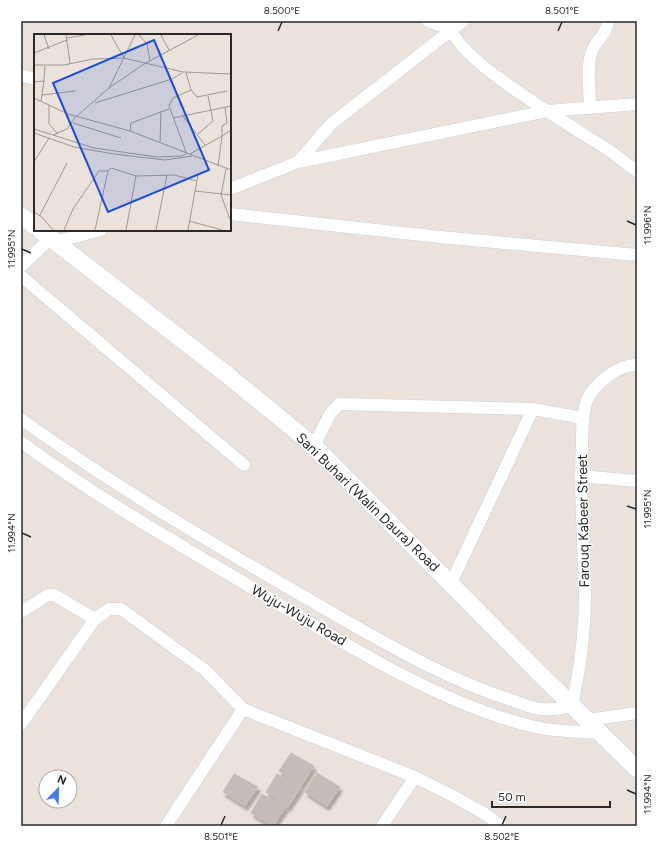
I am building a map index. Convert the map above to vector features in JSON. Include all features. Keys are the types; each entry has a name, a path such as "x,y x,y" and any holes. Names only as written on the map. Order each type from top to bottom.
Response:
{"street":[{"path":"428,21 452,26"},
{"path":"298,162 332,124 452,26 463,21"},
{"path":"590,108 590,70 592,51 608,28 608,21"},
{"path":"452,26 463,47 483,65 546,111 610,151 637,171"},
{"path":"21,75 34,79"},
{"path":"231,189 298,162 546,111 637,104"},
{"path":"231,214 440,237 637,255"},
{"path":"21,216 34,225"},
{"path":"21,266 49,237 94,231"},
{"name":"Sani Buhari (Walin Daura) Road","path":"49,237 225,373 314,446 637,769"},
{"path":"21,276 244,465"},
{"name":"Farouq Kabeer Street","path":"572,705 578,678 583,637 585,595 580,476 583,418 588,400 597,387 612,374 631,364 637,364"},
{"path":"314,446 330,414 339,404 533,409 583,418"},
{"path":"451,583 533,409"},
{"name":"Wuju-Wuju Road","path":"21,419 76,459 178,522 404,654 449,676 496,695 540,709 560,709 572,705"},
{"name":"Wuju-Wuju Road","path":"21,442 66,475 168,538 396,671 441,693 490,713 528,725 600,733"},
{"path":"580,476 637,481"},
{"path":"21,612 50,594 65,600 95,619"},
{"path":"21,724 95,619 109,609 121,609 205,670 243,709 415,778 458,799 501,826"},
{"path":"166,826 243,709"},
{"path":"587,720 637,713"},
{"path":"382,826 415,778"}],"building":[{"path":"291,753 314,766 301,786 279,771"},
{"path":"317,773 340,787 327,806 305,792"},
{"path":"234,774 258,787 245,806 223,792"},
{"path":"277,774 301,787 288,807 266,792"},
{"path":"262,794 286,807 273,826 251,813"}]}
